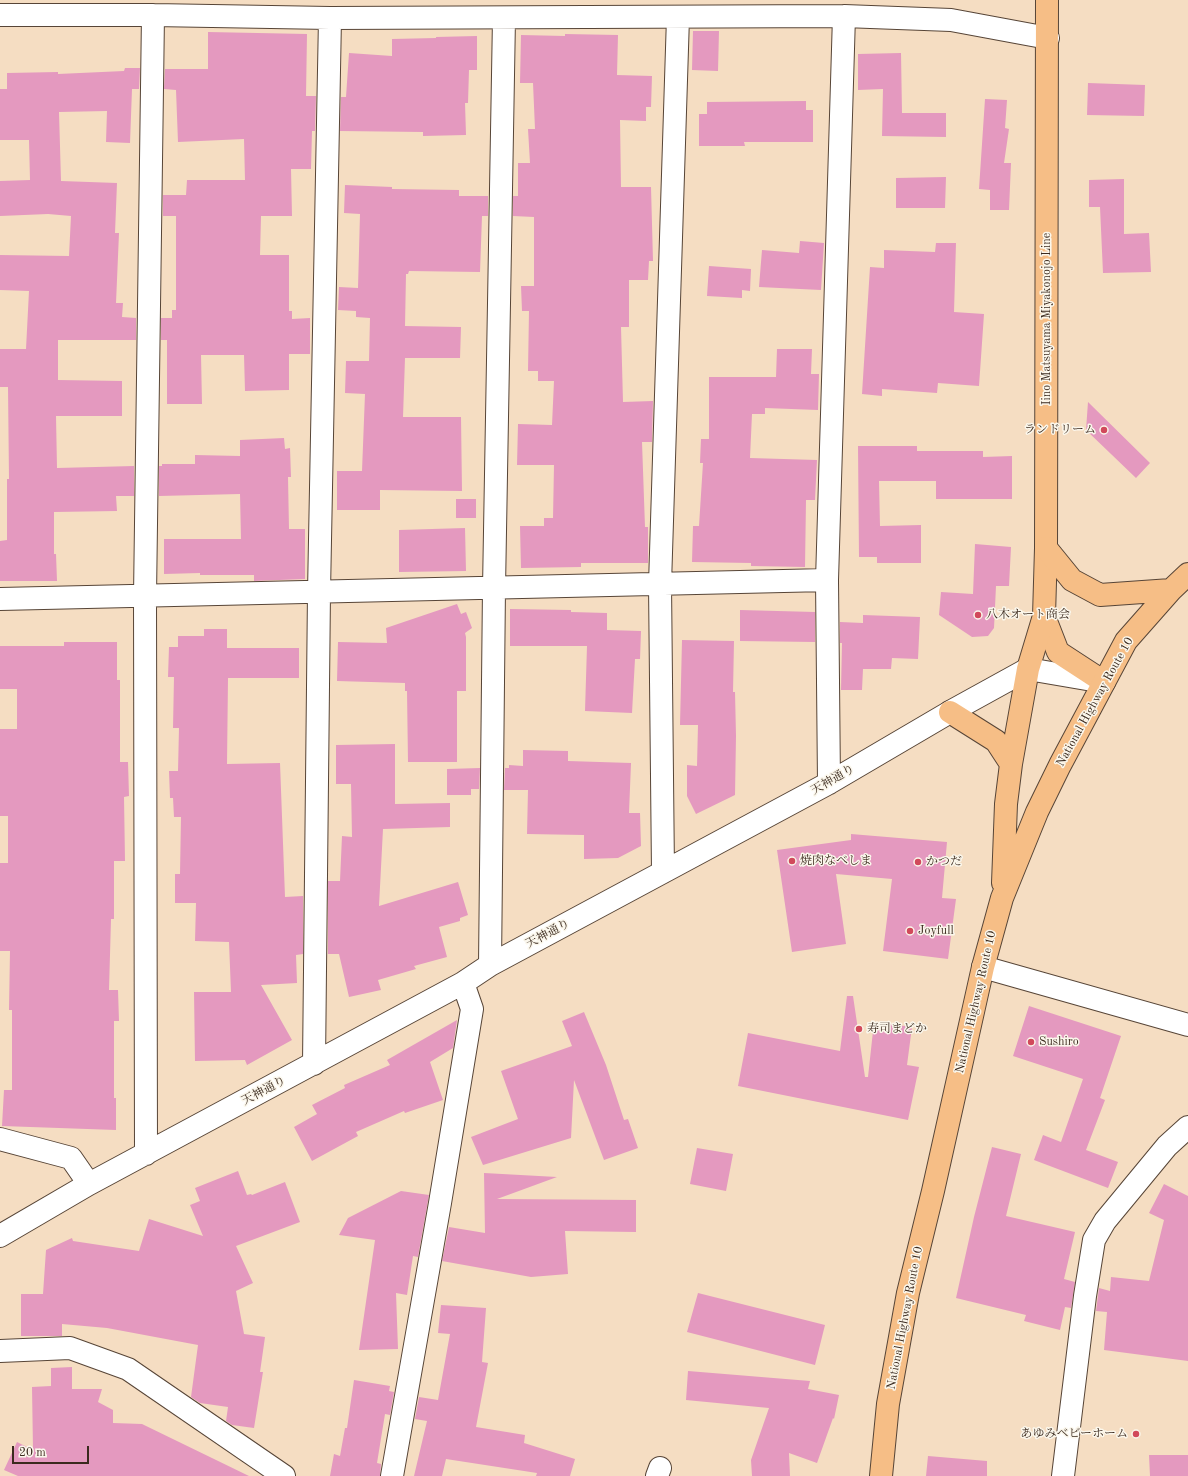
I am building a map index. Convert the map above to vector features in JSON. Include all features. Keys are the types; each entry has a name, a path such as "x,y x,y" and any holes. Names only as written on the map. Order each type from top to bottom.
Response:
{"main road":[{"name":"Iino Matsuyama Miyakonojo Line","path":"1048,0 1046,548 1044,616 1058,652 1104,682"},
{"path":"1046,548 1072,580 1100,595 1171,590"},
{"name":"National Highway Route 10","path":"881,1476 888,1404 908,1293 933,1191 983,967 1002,898 1038,812 1063,759 1126,641 1171,590 1188,574"},
{"path":"1002,898 1006,804 1011,764 1028,669 1044,616"},
{"path":"950,712 996,741 1011,764"}],"street":[{"path":"0,14 330,18 844,16 951,20 1048,38"},
{"path":"146,1154 145,596 153,15"},
{"path":"829,783 827,580 844,16"},
{"path":"664,872 660,584 678,17"},
{"path":"314,1064 319,592 330,18"},
{"path":"490,965 494,588 504,18"},
{"path":"0,600 827,580"},
{"path":"1028,669 1104,682"},
{"name":"天神通り","path":"0,1236 89,1184 314,1064 463,983 490,965 829,783 950,712 1028,669"},
{"path":"983,967 1188,1024"},
{"path":"392,1476 440,1203 472,1009 463,983"},
{"path":"1063,1476 1085,1296 1094,1240 1105,1221 1167,1146 1188,1126"},
{"path":"0,1139 71,1158 89,1184"},
{"path":"0,1350 70,1348 128,1369 284,1476"}],"building":[{"path":"693,31 719,31 718,71 692,70"},
{"path":"208,32 307,34 306,96 316,96 315,131 312,131 311,169 291,169 292,216 261,216 260,255 289,255 289,311 292,311 292,319 310,318 310,354 289,354 289,390 245,391 244,355 201,355 202,404 167,404 167,340 161,340 161,318 172,318 172,310 176,310 176,216 163,216 163,195 186,195 187,180 245,180 244,139 178,142 176,90 164,89 165,69 208,69"},
{"path":"565,34 618,35 617,75 652,76 651,107 646,107 646,121 620,120 621,187 651,187 653,261 649,261 648,280 629,280 629,327 621,327 623,402 653,401 652,442 642,442 645,527 648,527 648,563 581,563 581,567 521,568 520,526 544,526 544,518 553,518 554,465 517,465 518,424 552,425 554,381 538,381 538,371 528,371 529,311 522,311 521,286 534,286 534,217 513,216 513,196 518,196 518,163 530,163 528,129 535,129 533,83 520,83 521,35 565,36"},
{"path":"477,36 477,70 469,70 468,103 465,103 466,135 423,136 423,132 340,131 341,97 346,97 349,53 392,56 392,39"},
{"path":"901,53 902,113 946,113 946,137 882,136 883,89 858,90 858,54"},
{"path":"125,68 140,68 139,89 132,89 130,143 106,142 107,111 59,112 61,181 117,183 115,233 119,233 116,303 123,303 122,317 136,318 136,340 58,340 58,380 122,381 122,416 56,416 57,468 134,466 134,496 116,496 117,511 54,512 54,554 56,554 57,581 0,581 0,541 7,540 7,479 9,479 8,387 0,387 0,349 26,349 29,291 0,290 0,255 69,256 71,216 48,214 0,216 0,181 30,180 29,140 0,140 0,89 7,89 7,73 58,72 58,74 124,71"},
{"path":"1088,83 1145,85 1144,116 1087,115"},
{"path":"985,99 1007,100 1005,128 1009,129 1004,163 1011,163 1009,210 990,210 990,190 979,189"},
{"path":"806,101 806,110 813,110 813,142 744,142 745,146 699,146 699,114 707,114 707,102"},
{"path":"946,177 945,208 896,208 896,178"},
{"path":"1124,179 1124,234 1149,233 1151,272 1103,273 1100,207 1089,207 1089,180"},
{"path":"345,185 392,187 392,189 459,190 459,196 488,196 488,216 482,216 480,272 409,271 408,274 406,274 405,326 461,327 460,358 405,358 403,417 461,417 462,491 380,490 380,510 337,510 337,471 362,471 365,394 345,393 346,361 369,361 370,318 356,317 356,311 338,310 339,287 358,288 360,214 344,213"},
{"path":"800,241 824,243 821,290 759,287 762,250 799,253"},
{"path":"936,243 956,243 954,312 984,314 979,386 938,383 937,393 882,389 882,396 862,394 870,267 884,268 884,250 935,252"},
{"path":"709,266 751,269 750,291 742,290 742,298 707,296"},
{"path":"777,349 812,349 811,374 819,374 818,410 765,408 765,414 752,414 750,458 817,460 815,500 806,500 805,567 751,566 751,563 692,562 693,526 699,526 703,463 700,463 701,439 709,439 709,377 776,377"},
{"path":"1088,402 1150,463 1136,478 1086,430"},
{"path":"284,438 285,449 290,448 291,477 288,477 289,529 305,529 305,579 254,581 254,575 200,575 200,573 164,574 164,539 241,539 240,494 159,496 159,466 162,466 162,464 195,464 195,455 240,456 240,440"},
{"path":"858,446 917,446 917,451 983,451 983,457 1012,456 1012,499 936,499 936,481 879,481 880,526 921,525 921,563 877,563 877,557 859,557"},
{"path":"456,499 476,499 476,518 456,518"},
{"path":"465,528 466,571 399,572 399,530"},
{"path":"975,544 1011,547 1009,586 996,586 994,628 988,636 972,637 939,615 941,592 973,594"},
{"path":"457,604 461,614 466,612 472,628 465,633 466,691 457,691 457,762 408,762 407,691 405,691 405,683 337,681 338,642 387,643 386,628"},
{"path":"510,609 571,610 571,612 607,613 607,630 641,631 640,659 635,659 632,713 585,711 587,646 510,646"},
{"path":"740,610 815,612 815,642 740,641"},
{"path":"863,615 920,617 918,659 892,658 891,669 863,669 862,690 841,690 842,643 840,643 840,622 863,623"},
{"path":"204,629 227,629 227,648 299,648 299,678 228,678 227,764 280,763 285,897 303,896 303,954 296,955 297,983 261,985 292,1040 247,1065 245,1060 195,1061 194,992 231,992 229,942 195,941 196,903 175,903 175,874 180,874 181,817 174,817 173,798 170,798 169,771 178,771 179,728 173,728 174,677 168,677 169,647 178,647 178,636 204,636"},
{"path":"682,640 734,641 733,692 735,692 736,736 735,795 696,814 687,796 687,765 697,766 698,725 680,725"},
{"path":"64,642 117,642 117,680 120,680 120,762 128,762 129,796 124,797 125,861 114,861 114,919 111,919 109,990 118,990 119,1021 114,1021 114,1098 116,1098 116,1130 2,1126 4,1090 12,1090 12,1010 9,1010 10,951 0,951 0,863 8,863 8,816 0,816 0,729 17,729 17,689 0,689 0,646 64,646"},
{"path":"395,744 395,804 450,803 450,827 383,829 379,906 458,882 468,915 460,918 460,921 439,927 447,957 414,966 416,969 378,980 381,990 349,997 339,954 328,954 328,881 340,881 342,836 352,837 351,784 336,784 336,745"},
{"path":"523,750 568,751 568,761 631,763 629,813 640,813 641,846 618,858 584,859 584,835 527,834 528,790 504,790 505,768 509,768 509,765 523,766"},
{"path":"480,768 479,789 471,789 471,795 447,795 447,769"},
{"path":"851,834 947,842 942,898 956,899 948,959 883,951 892,879 836,874 846,944 792,952 777,850 851,840"},
{"path":"847,996 853,996 865,1077 868,1077 874,1022 912,1027 907,1065 919,1067 908,1120 738,1086 748,1033 840,1051"},
{"path":"1029,1006 1121,1036 1100,1098 1105,1100 1086,1150 1118,1162 1108,1188 1034,1160 1043,1135 1061,1142 1083,1079 1013,1056"},
{"path":"584,1012 606,1065 624,1120 628,1119 638,1148 604,1160 574,1080 571,1138 483,1165 471,1137 518,1119 501,1071 572,1046 562,1021"},
{"path":"457,1020 453,1048 430,1062 443,1100 405,1113 404,1111 356,1132 358,1136 312,1161 294,1127 317,1114 312,1105 345,1088 344,1085 390,1065 387,1060"},
{"path":"992,1147 1021,1154 1006,1216 1075,1232 1064,1279 1075,1282 1071,1308 1065,1307 1060,1330 1024,1321 1026,1315 956,1298 974,1217"},
{"path":"697,1148 733,1154 726,1191 690,1184"},
{"path":"238,1171 247,1195 252,1195 285,1182 300,1222 236,1246 253,1283 236,1291 244,1334 265,1337 260,1372 263,1372 254,1428 232,1425 226,1421 228,1407 200,1403 191,1397 198,1345 107,1328 62,1324 62,1336 21,1336 21,1294 43,1294 46,1250 72,1238 73,1241 139,1251 149,1219 203,1236 190,1205 200,1201 195,1188"},
{"path":"484,1173 557,1177 497,1199 636,1200 636,1232 565,1231 568,1274 531,1277 442,1261 449,1227 485,1233"},
{"path":"1164,1184 1188,1196 1188,1361 1104,1350 1107,1312 1096,1311 1099,1288 1110,1291 1111,1277 1149,1281 1164,1220 1149,1213"},
{"path":"401,1191 429,1195 418,1257 413,1256 407,1295 396,1293 398,1349 359,1350 375,1240 339,1235 348,1218"},
{"path":"698,1293 825,1325 815,1365 687,1332"},
{"path":"441,1305 486,1308 482,1362 488,1363 476,1427 525,1435 524,1443 575,1459 570,1476 536,1476 537,1473 446,1459 442,1476 414,1476 427,1421 415,1419 419,1397 438,1400 450,1334 438,1333"},
{"path":"72,1367 72,1389 102,1389 98,1402 113,1410 113,1423 142,1424 249,1476 18,1476 4,1470 17,1442 33,1450 32,1387 51,1386 51,1368"},
{"path":"688,1371 810,1381 808,1389 839,1395 834,1419 833,1418 817,1463 789,1453 790,1476 752,1476 751,1460 769,1408 686,1400"},
{"path":"354,1380 390,1386 389,1391 394,1392 390,1415 385,1414 377,1463 381,1464 380,1476 330,1476 334,1454 340,1456 345,1428 347,1428"},
{"path":"1149,1455 1188,1455 1188,1476 1150,1476"},
{"path":"928,1456 987,1461 987,1476 926,1476"}],"place":[{"name":"ランドリーム","path":"1104,430"},
{"name":"八木オート商会","path":"978,615"},
{"name":"焼肉なべしま","path":"792,861"},
{"name":"かつだ","path":"918,862"},
{"name":"Joyfull","path":"910,931"},
{"name":"寿司まどか","path":"859,1029"},
{"name":"Sushiro","path":"1031,1042"},
{"name":"あゆみベビーホーム","path":"1136,1434"}]}
